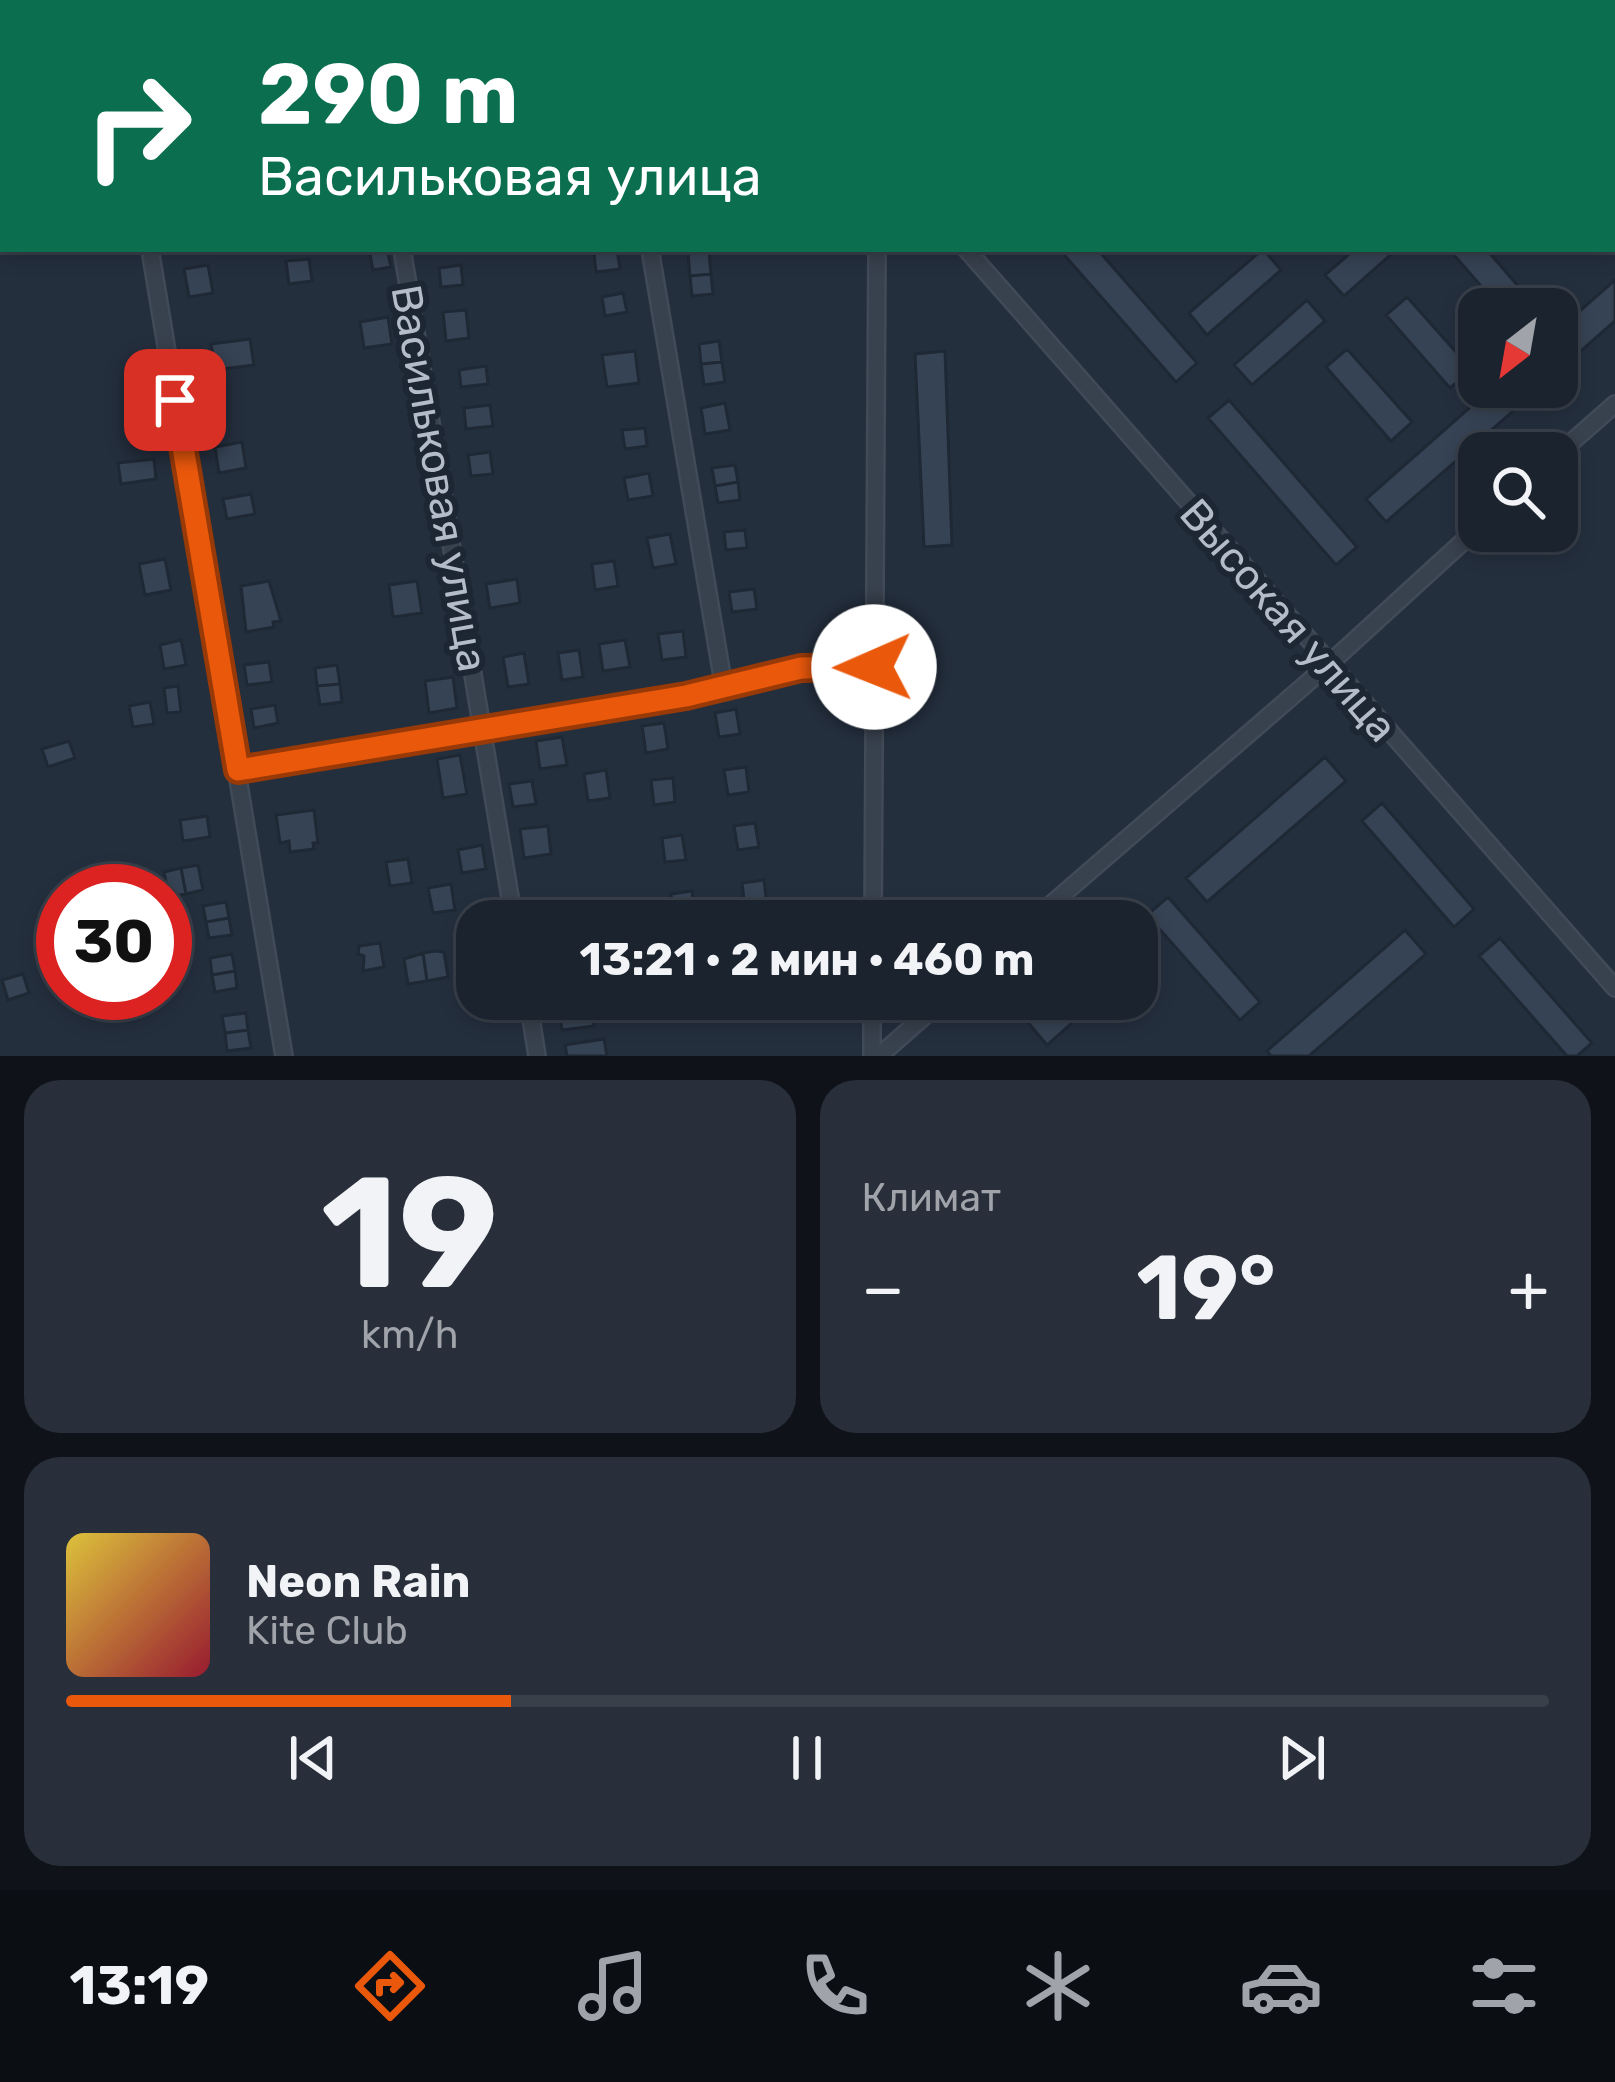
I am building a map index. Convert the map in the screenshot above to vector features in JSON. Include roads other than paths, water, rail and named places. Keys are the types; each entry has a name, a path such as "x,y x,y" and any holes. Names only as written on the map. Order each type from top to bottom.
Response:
{"street":[{"path":"151,252 284,1056"},
{"name":"Васильковая улица","path":"403,252 511,900"},
{"path":"651,252 724,688"},
{"path":"873,900 877,252"},
{"name":"Высокая улица","path":"968,252 1615,988"},
{"path":"1578,437 1615,404"},
{"path":"1056,900 1458,546"},
{"path":"238,770 724,688 801,668 874,667"},
{"path":"531,1020 537,1056"},
{"path":"873,1020 876,1056"},
{"path":"876,1056 919,1020"}]}
